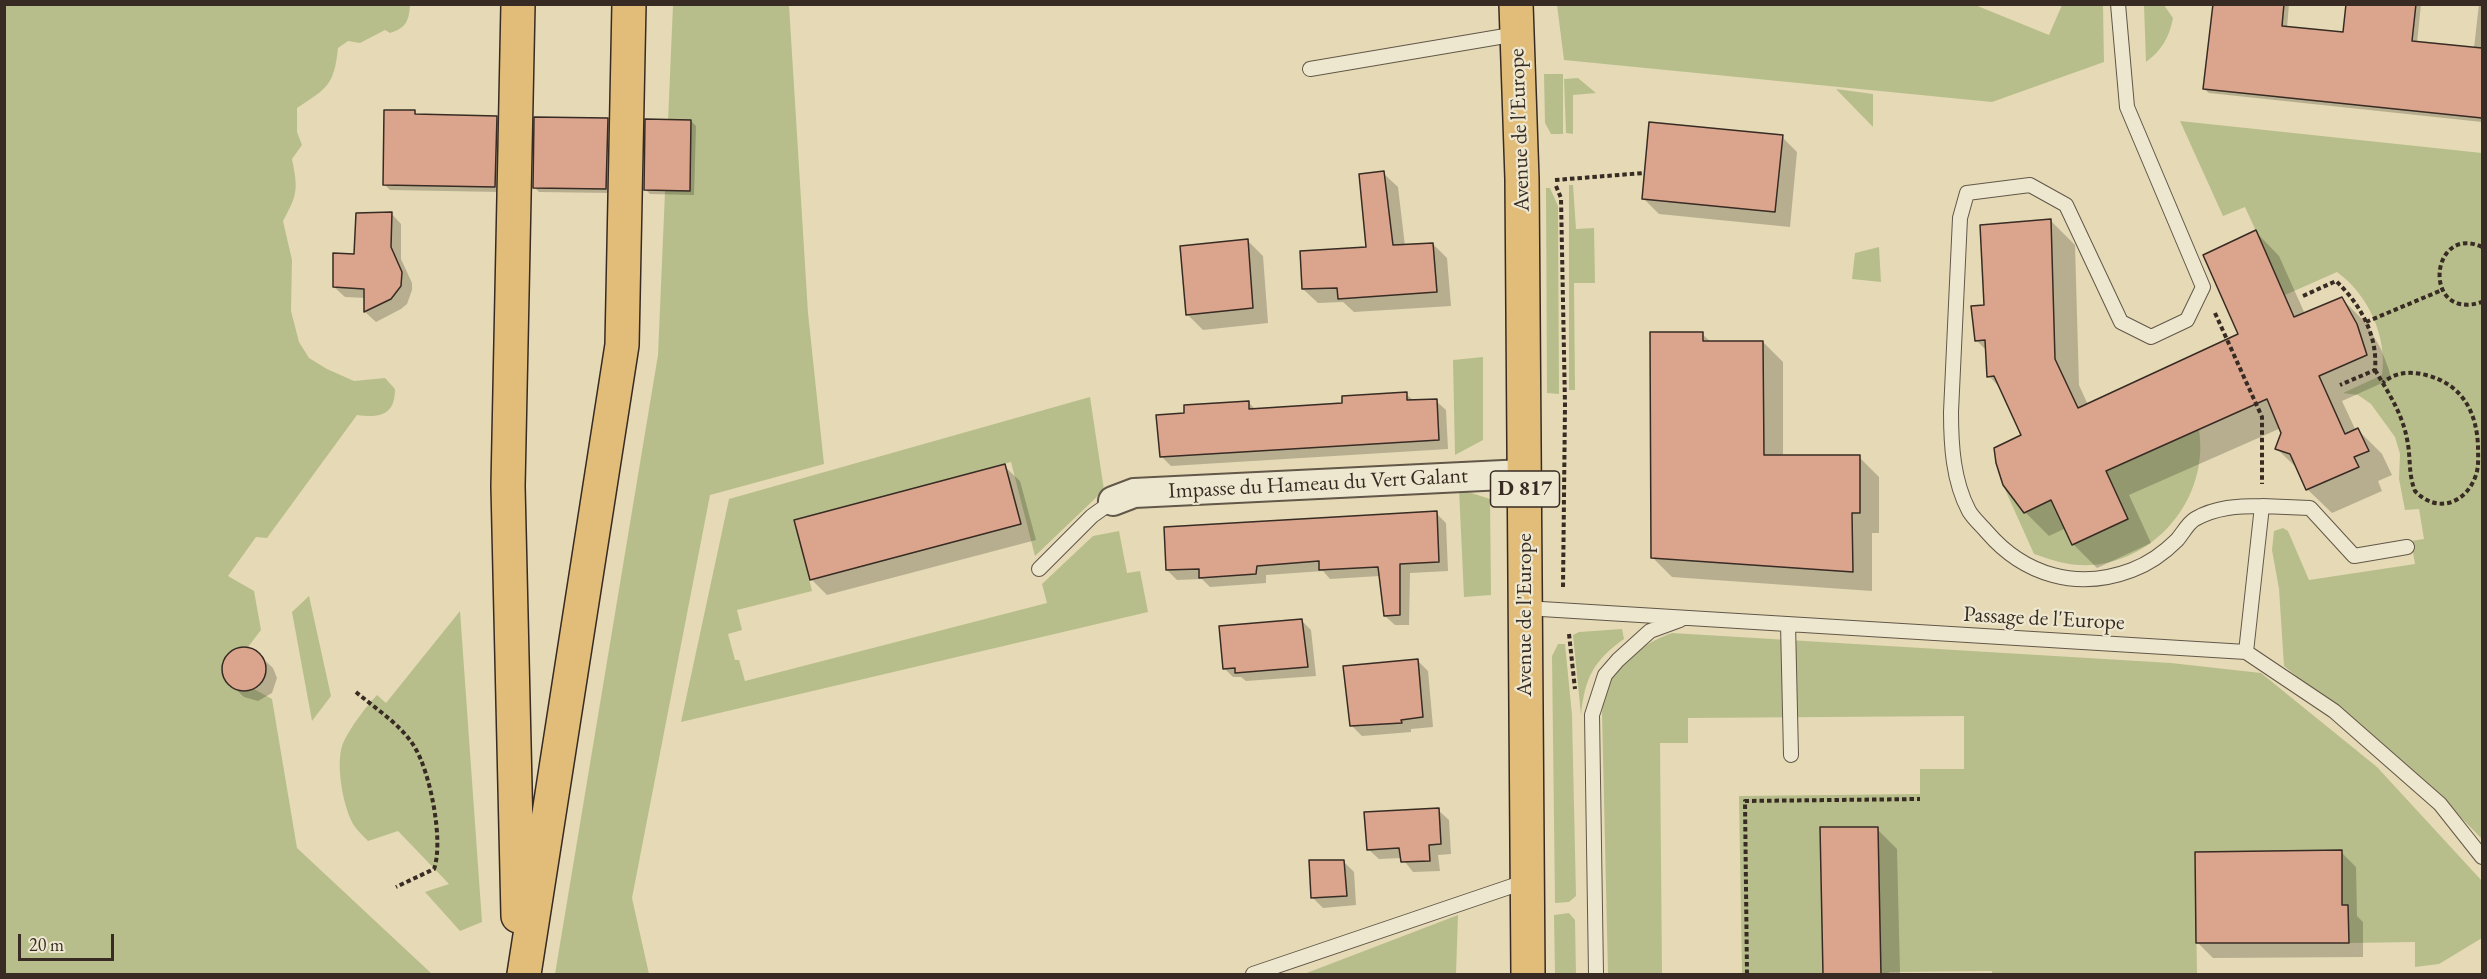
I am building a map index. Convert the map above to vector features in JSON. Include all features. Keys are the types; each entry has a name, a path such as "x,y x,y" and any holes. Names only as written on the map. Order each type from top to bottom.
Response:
{"main road":[{"path":"518,4 508,486 519,975"},
{"path":"524,975 622,345 628,4"},
{"name":"Avenue de l'Europe","path":"1516,19 1522,179 1528,975"}],"street":[{"name":"Impasse du Hameau du Vert Galant","path":"1113,501 1134,493 1524,474"}],"lane":[{"path":"2118,4 2127,107 2204,287 2187,320 2151,337 2121,322 2066,205 2031,185 1967,193 1960,218 1951,444 1957,479 1969,512 1995,542 2022,564 2053,576 2080,579 2106,577 2132,570 2156,557 2176,541 2193,520 2227,506 2310,508 2354,556 2407,547"},
{"path":"1310,69 1516,19"},
{"path":"1039,569 1092,516 1113,501"},
{"path":"2262,506 2246,652 2334,711 2440,804 2482,857"},
{"name":"Passage de l'Europe","path":"1525,608 2246,652"},
{"path":"1596,975 1592,715 1605,675 1618,660 1650,631 1685,618"},
{"path":"1788,624 1791,755"},
{"path":"1253,975 1527,880"}],"path":[{"path":"1575,692 1570,638 1563,610 1565,405 1561,198 1554,180 1644,173"},
{"path":"2482,247 2468,243 2456,246 2446,254 2439,265 2438,277 2442,290 2460,304 2472,305 2482,302"},
{"path":"2302,296 2336,281 2357,305 2366,322 2374,346 2375,370 2400,414 2407,437 2409,473 2415,491 2435,505 2442,505 2456,499 2464,493 2476,476 2478,465 2476,426 2465,400 2450,384 2423,374 2397,374 2383,383"},
{"path":"2204,287 2262,417 2262,506"},
{"path":"2366,322 2442,290"},
{"path":"2340,385 2375,370"},
{"path":"356,692 399,727 415,747 429,788 438,841 437,860 434,868 396,887"},
{"path":"1747,975 1745,801 1920,800"}],"green space":[{"path":"5,4 410,5 407,20 400,29 390,33 385,30 360,43 348,41 338,48 334,71 327,85 316,96 297,108 297,132 302,145 292,159 295,191 292,204 283,221 292,260 291,311 299,342 309,358 354,381 385,378 395,389 394,398 389,410 384,413 372,416 357,415 267,538 256,537 228,576 254,591 261,630 248,647 235,649 227,654 223,663 223,672 226,681 233,688 242,691 254,689 272,699 297,848 432,974 5,974"},
{"path":"673,5 789,5 808,313 824,464 710,495 632,898 649,974 555,974 658,355"},
{"path":"1557,5 1975,5 2049,35 2062,5 2103,5 2104,62 1992,102 1564,60"},
{"path":"2144,5 2164,5 2173,18 2164,43 2146,62"},
{"path":"1544,74 1563,74 1563,134 1551,134 1545,123"},
{"path":"1578,78 1596,93 1573,95 1573,134 1566,133 1564,79"},
{"path":"1836,89 1873,94 1873,127"},
{"path":"2180,121 2482,153 2482,839 2435,791 2284,666 2279,589 2272,550 2274,531 2283,528 2288,531 2309,580 2415,564 2411,541 2424,539 2419,509 2405,510 2399,479 2400,454 2395,437 2371,404 2358,395 2343,393 2382,375 2382,346 2379,332 2358,292 2337,272 2285,295 2245,207 2223,216"},
{"path":"1569,185 1573,185 1576,229 1594,228 1595,283 1574,283 1575,390 1569,390"},
{"path":"1546,188 1550,188 1558,206 1559,394 1547,393"},
{"path":"1879,247 1881,282 1852,279 1855,253"},
{"path":"1483,357 1483,440 1455,455 1453,360"},
{"path":"1090,397 1104,490 1035,556 1011,462 795,521 812,591 737,610 742,630 728,634 735,660 739,660 745,681 1047,603 1042,584 1093,536 1119,531 1127,573 1140,571 1148,612 681,722 729,499"},
{"path":"2199,430 2200,456 2195,481 2185,505 2170,525 2151,542 2129,555 2105,563 2078,565 2034,554 2003,485 2024,513 2049,495 2072,545 2128,519 2106,471"},
{"path":"1459,489 1490,499 1491,595 1464,597"},
{"path":"309,596 331,696 312,721 292,612"},
{"path":"460,611 482,922 460,931 425,892 449,884 398,831 368,841 355,827 347,809 341,785 340,760 344,741 368,705 377,695 386,703"},
{"path":"1622,629 1624,639 1605,655 1592,671 1585,691 1581,715 1573,635 1579,632"},
{"path":"1672,633 2171,663 2261,673 2377,767 2482,881 2482,938 2439,964 2415,967 2415,942 2349,943 2348,906 2342,905 2341,851 2195,852 2197,974 1992,974 1992,971 1876,974 1881,962 1878,828 1820,828 1823,974 1742,974 1739,796 1920,794 1920,769 1964,769 1964,716 1688,718 1688,743 1660,743 1662,974 1608,974 1602,712 1604,700 1612,679 1625,662 1643,647"},
{"path":"1558,644 1565,644 1572,715 1576,896 1569,902 1555,903 1552,656"},
{"path":"1569,913 1575,920 1576,974 1555,974 1554,915"},
{"path":"1458,915 1456,974 1304,974"}],"building":[{"path":"2213,4 2284,4 2282,26 2343,32 2346,4 2416,4 2412,41 2482,48 2482,118 2203,89"},
{"path":"384,110 415,110 415,114 497,116 495,187 383,185"},
{"path":"534,117 608,118 606,189 533,188"},
{"path":"645,119 691,120 690,191 644,190"},
{"path":"1649,122 1783,135 1775,212 1642,199"},
{"path":"1384,171 1393,245 1433,243 1437,292 1338,299 1337,288 1302,289 1300,251 1366,247 1359,174"},
{"path":"392,212 391,247 402,272 401,286 391,299 364,312 364,289 333,287 333,253 354,254 356,213"},
{"path":"2051,219 2055,359 2078,408 2238,334 2203,255 2256,230 2294,317 2342,297 2357,324 2367,355 2319,376 2345,434 2358,428 2369,451 2354,457 2359,467 2306,490 2290,454 2275,449 2281,433 2267,399 2106,471 2128,519 2072,545 2051,500 2024,513 2003,485 1994,448 2021,435 1994,376 1987,377 1985,340 1975,341 1971,306 1984,305 1980,225"},
{"path":"1248,239 1253,308 1186,315 1180,246"},
{"path":"1650,332 1703,332 1703,341 1763,341 1764,455 1860,455 1860,513 1852,513 1853,572 1651,558"},
{"path":"1407,392 1407,400 1437,399 1439,440 1160,457 1156,415 1184,413 1184,405 1249,401 1249,409 1342,403 1342,396"},
{"path":"1005,464 1021,524 810,580 794,520"},
{"path":"1437,511 1439,562 1400,564 1400,615 1384,616 1378,567 1319,570 1319,561 1257,566 1256,574 1199,578 1199,569 1166,570 1164,527"},
{"path":"1302,619 1308,667 1235,673 1235,668 1223,669 1219,626"},
{"path":"244,647 253,648 260,653 265,660 265,678 260,685 253,690 244,691 235,690 228,685 223,678 222,669 223,660 228,653 235,648"},
{"path":"1418,659 1423,717 1401,720 1402,723 1350,726 1343,666"},
{"path":"1439,808 1441,844 1429,845 1430,861 1401,862 1399,848 1367,850 1364,812"},
{"path":"1820,827 1878,827 1881,975 1823,975"},
{"path":"2342,850 2342,905 2348,905 2349,943 2196,943 2195,852"},
{"path":"1309,860 1344,860 1347,896 1311,898"}]}
